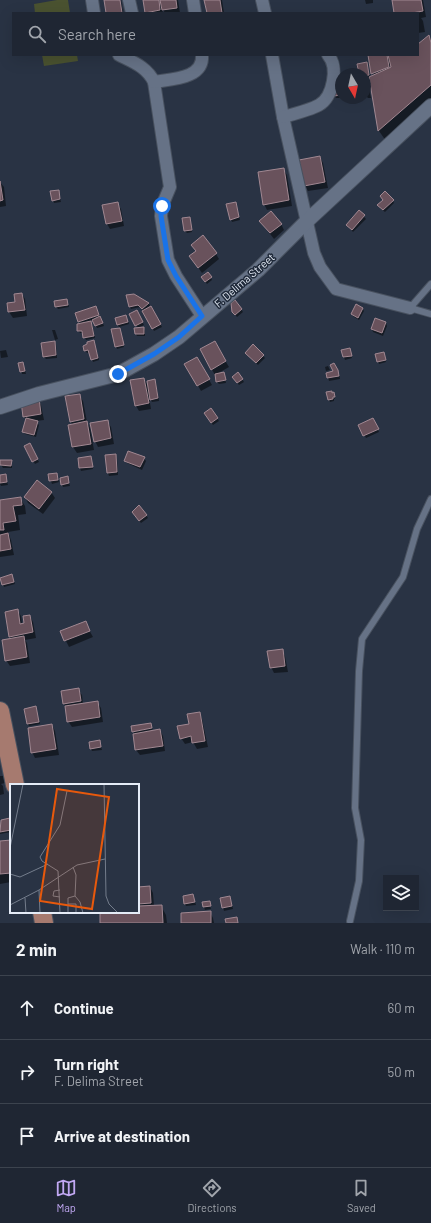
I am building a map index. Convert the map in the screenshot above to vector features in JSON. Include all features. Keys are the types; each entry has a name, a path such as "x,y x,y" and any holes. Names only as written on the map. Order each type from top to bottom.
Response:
{"main road":[{"path":"0,711 15,784"},
{"path":"42,913 44,923"}],"street":[{"path":"92,0 94,12"},
{"path":"129,0 132,12"},
{"path":"193,0 195,12"},
{"path":"262,0 265,12"},
{"path":"121,56 145,69 151,75 154,82 170,180 170,187 161,211 166,252 168,260 176,276 202,316"},
{"path":"154,82 186,76 194,72 200,66 203,59 202,56"},
{"path":"275,56 283,117 314,254 320,267 336,289 410,308"},
{"path":"283,117 319,105 326,99 334,76 331,58 329,56"},
{"name":"F. Delima Street","path":"0,408 39,394 118,374 154,354 179,337 258,270 307,221 431,106"}],"lane":[{"path":"431,284 410,308 431,314"},
{"path":"350,921 359,881 361,840 355,808 359,671 362,639 403,577 417,529 431,499"}],"green space":[{"path":"57,0 68,0 70,12 35,12 34,4"},
{"path":"42,56 77,56 78,61 44,66"}],"building":[{"path":"104,0 120,0 122,12 106,12"},
{"path":"143,0 159,0 160,10 145,12"},
{"path":"160,0 176,0 177,8 162,10"},
{"path":"204,0 220,0 222,12 207,12"},
{"path":"392,0 421,0 423,11 394,12"},
{"path":"429,35 431,43 431,85 378,131 371,89 371,76 391,67 388,56 419,56 419,43"},
{"path":"368,56 387,56 389,67 371,74"},
{"path":"367,62 368,68 358,68 357,64"},
{"path":"335,85 335,96 334,96 332,86"},
{"path":"320,156 325,182 304,186 299,160"},
{"path":"284,168 289,200 263,205 258,172"},
{"path":"0,181 3,200 0,201"},
{"path":"59,190 60,199 52,201 50,191"},
{"path":"385,191 394,200 383,210 377,205 383,200 380,196"},
{"path":"118,202 122,221 106,224 102,205"},
{"path":"236,202 239,217 230,220 226,204"},
{"path":"359,210 365,215 352,230 346,225"},
{"path":"271,211 282,224 270,233 259,221"},
{"path":"190,217 192,230 184,231 182,218"},
{"path":"203,235 217,253 198,268 189,256 196,251 191,245"},
{"path":"208,272 212,277 205,282 201,277"},
{"path":"22,293 25,310 8,312 7,303 15,302 14,294"},
{"path":"134,294 149,303 142,309 138,305 129,307 126,295"},
{"path":"67,299 68,305 55,307 54,301"},
{"path":"235,300 242,309 235,315 232,312 231,303"},
{"path":"356,304 363,308 358,318 351,314"},
{"path":"96,306 99,315 78,322 75,313"},
{"path":"151,306 161,324 152,329 142,311"},
{"path":"137,310 143,322 135,326 129,314"},
{"path":"126,315 128,322 117,325 115,318"},
{"path":"100,316 103,323 95,326 92,320"},
{"path":"375,318 386,322 382,333 371,329"},
{"path":"91,321 94,336 83,338 82,331 77,331 77,324"},
{"path":"144,327 144,334 135,334 134,328"},
{"path":"120,328 124,345 115,347 111,329"},
{"path":"94,340 98,358 91,360 88,350 84,351 83,346 87,344 87,342"},
{"path":"55,341 56,355 43,357 41,343"},
{"path":"215,341 226,361 211,370 200,349"},
{"path":"253,344 264,355 256,363 245,353"},
{"path":"350,348 352,356 343,357 341,350"},
{"path":"384,352 386,360 377,362 375,354"},
{"path":"197,357 210,379 197,386 184,364"},
{"path":"23,362 25,371 20,372 18,363"},
{"path":"334,363 338,370 339,376 327,378 326,373 333,371 330,365"},
{"path":"224,372 226,380 216,382 215,374"},
{"path":"238,372 243,379 237,383 232,377"},
{"path":"144,378 149,403 135,406 130,380"},
{"path":"155,379 158,398 150,400 147,381"},
{"path":"332,391 332,393 334,392 335,397 328,400 326,392"},
{"path":"80,394 84,419 70,422 65,396"},
{"path":"39,398 41,414 23,417 21,401"},
{"path":"211,408 218,418 211,423 204,413"},
{"path":"26,418 38,421 34,435 22,432"},
{"path":"373,418 379,429 363,436 358,425"},
{"path":"108,420 111,438 94,442 90,423"},
{"path":"87,421 91,444 72,447 68,425"},
{"path":"30,443 38,459 32,462 24,446"},
{"path":"128,451 145,457 140,467 124,461"},
{"path":"116,454 117,472 107,473 105,455"},
{"path":"91,456 93,467 79,468 78,458"},
{"path":"0,460 12,460 11,466 0,465"},
{"path":"57,473 58,480 49,481 48,474"},
{"path":"6,474 7,482 0,483 0,475"},
{"path":"68,476 69,483 61,485 60,478"},
{"path":"37,480 52,492 39,509 24,497"},
{"path":"21,497 22,505 13,506 16,521 3,523 4,530 0,530 0,500"},
{"path":"139,505 147,515 139,521 132,512"},
{"path":"8,533 11,549 0,551 0,535"},
{"path":"12,574 14,582 2,585 0,578"},
{"path":"18,609 20,624 24,623 23,616 30,615 33,632 9,637 5,612"},
{"path":"86,621 90,631 64,641 60,631"},
{"path":"24,636 27,657 5,661 2,640"},
{"path":"283,649 285,666 270,668 267,651"},
{"path":"79,688 81,701 63,704 61,691"},
{"path":"98,701 100,717 67,722 65,706"},
{"path":"36,706 39,722 27,724 24,709"},
{"path":"200,712 205,741 192,743 191,736 180,739 177,726 189,724 187,714"},
{"path":"151,723 152,728 132,732 131,726"},
{"path":"52,724 56,749 31,753 28,728"},
{"path":"160,729 163,746 135,750 133,734"},
{"path":"100,740 101,747 90,749 89,742"},
{"path":"10,818 10,830 0,832 1,820"},
{"path":"10,840 10,873 0,874 0,841"},
{"path":"150,886 151,903 139,904 139,887"},
{"path":"193,894 195,902 184,904 183,896"},
{"path":"230,896 232,906 222,908 220,898"},
{"path":"210,901 211,906 203,907 202,902"},
{"path":"162,905 163,923 100,923 100,913 139,913 139,906"},
{"path":"211,911 211,923 181,923 181,913"},
{"path":"237,917 238,923 226,923 225,919"}],"route":[{"path":"118,374 154,354 179,337 202,316 176,276 168,260 161,216 162,206"}]}
